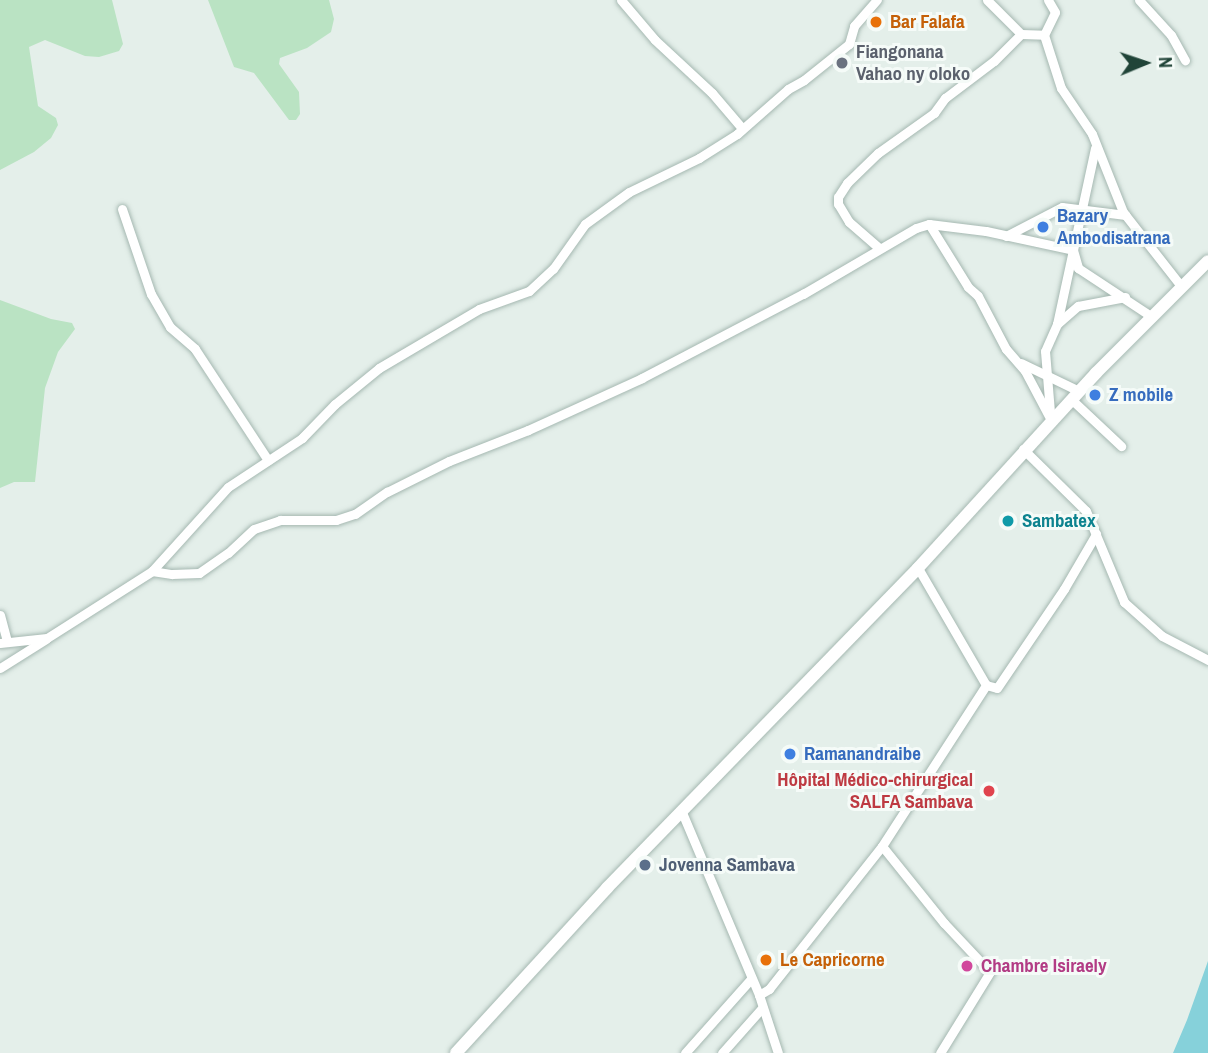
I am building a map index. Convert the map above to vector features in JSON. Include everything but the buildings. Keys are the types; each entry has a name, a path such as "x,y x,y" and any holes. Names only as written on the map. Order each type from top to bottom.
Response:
{"main road":[{"path":"456,1053 681,810 918,568 1023,449 1208,261"}],"street":[{"path":"621,0 655,40 712,93 741,127"},
{"path":"0,668 66,623 152,571 228,487 302,438 335,404 379,368 479,309 529,291 553,269 585,223 629,192 699,158 737,134 741,127 750,124 788,89 804,80 849,44 854,26 877,0"},
{"path":"987,0 1021,34 1044,35"},
{"path":"1048,0 1055,12 1044,35 1061,88 1092,134 1095,148 1125,215 1181,286"},
{"path":"1139,0 1171,35 1185,60"},
{"path":"879,248 849,222 838,204 838,197 847,183 878,153 934,113 945,98 994,61 1021,34"},
{"path":"1051,420 1045,351 1056,324 1095,148"},
{"path":"1006,236 1062,207 1082,207 1125,215"},
{"path":"122,209 151,294 170,327 195,349 268,460"},
{"path":"929,224 968,287 978,296 1006,349 1018,361 1051,420"},
{"path":"152,571 172,574 199,573 228,553 254,529 280,520 336,520 355,514 387,492 449,461 528,430 642,378 803,294 879,248 929,224 1073,250"},
{"path":"1073,250 1077,268 1105,289 1113,289 1152,317"},
{"path":"1056,324 1078,306 1125,297"},
{"path":"1018,361 1046,373 1075,395 1121,446"},
{"path":"1023,449 1086,511 1124,602 1162,636 1208,660"},
{"path":"918,568 986,685 998,688 1096,534"},
{"path":"0,615 4,643 47,638"},
{"path":"759,995 769,989 882,846 986,685"},
{"path":"681,810 759,995 778,1053"},
{"path":"882,846 944,923 990,972 940,1053"},
{"path":"685,1053 751,979"},
{"path":"722,1053 762,1008"}],"green space":[{"path":"0,0 112,0 123,44 119,51 99,57 85,56 45,40 29,47 38,106 56,118 58,125 51,138 34,152 0,170"},
{"path":"208,0 329,0 334,19 331,32 307,48 280,58 279,64 299,92 300,114 296,120 289,120 254,73 234,67"},
{"path":"0,300 51,319 72,323 75,329 58,352 45,388 35,482 14,482 0,488"}],"water":[{"path":"1208,961 1208,1053 1173,1053 1187,1020"}],"place":[{"name":"Bar Falafa","path":"876,22"},
{"name":"Fiangonana Vahao ny oloko","path":"842,63"},
{"name":"Bazary Ambodisatrana","path":"1043,227"},
{"name":"Z mobile","path":"1095,395"},
{"name":"Sambatex","path":"1008,521"},
{"name":"Ramanandraibe","path":"790,754"},
{"name":"Hôpital Médico-chirurgical SALFA Sambava","path":"989,791"},
{"name":"Jovenna Sambava","path":"645,865"},
{"name":"Le Capricorne","path":"766,960"},
{"name":"Chambre Isiraely","path":"967,966"}]}
